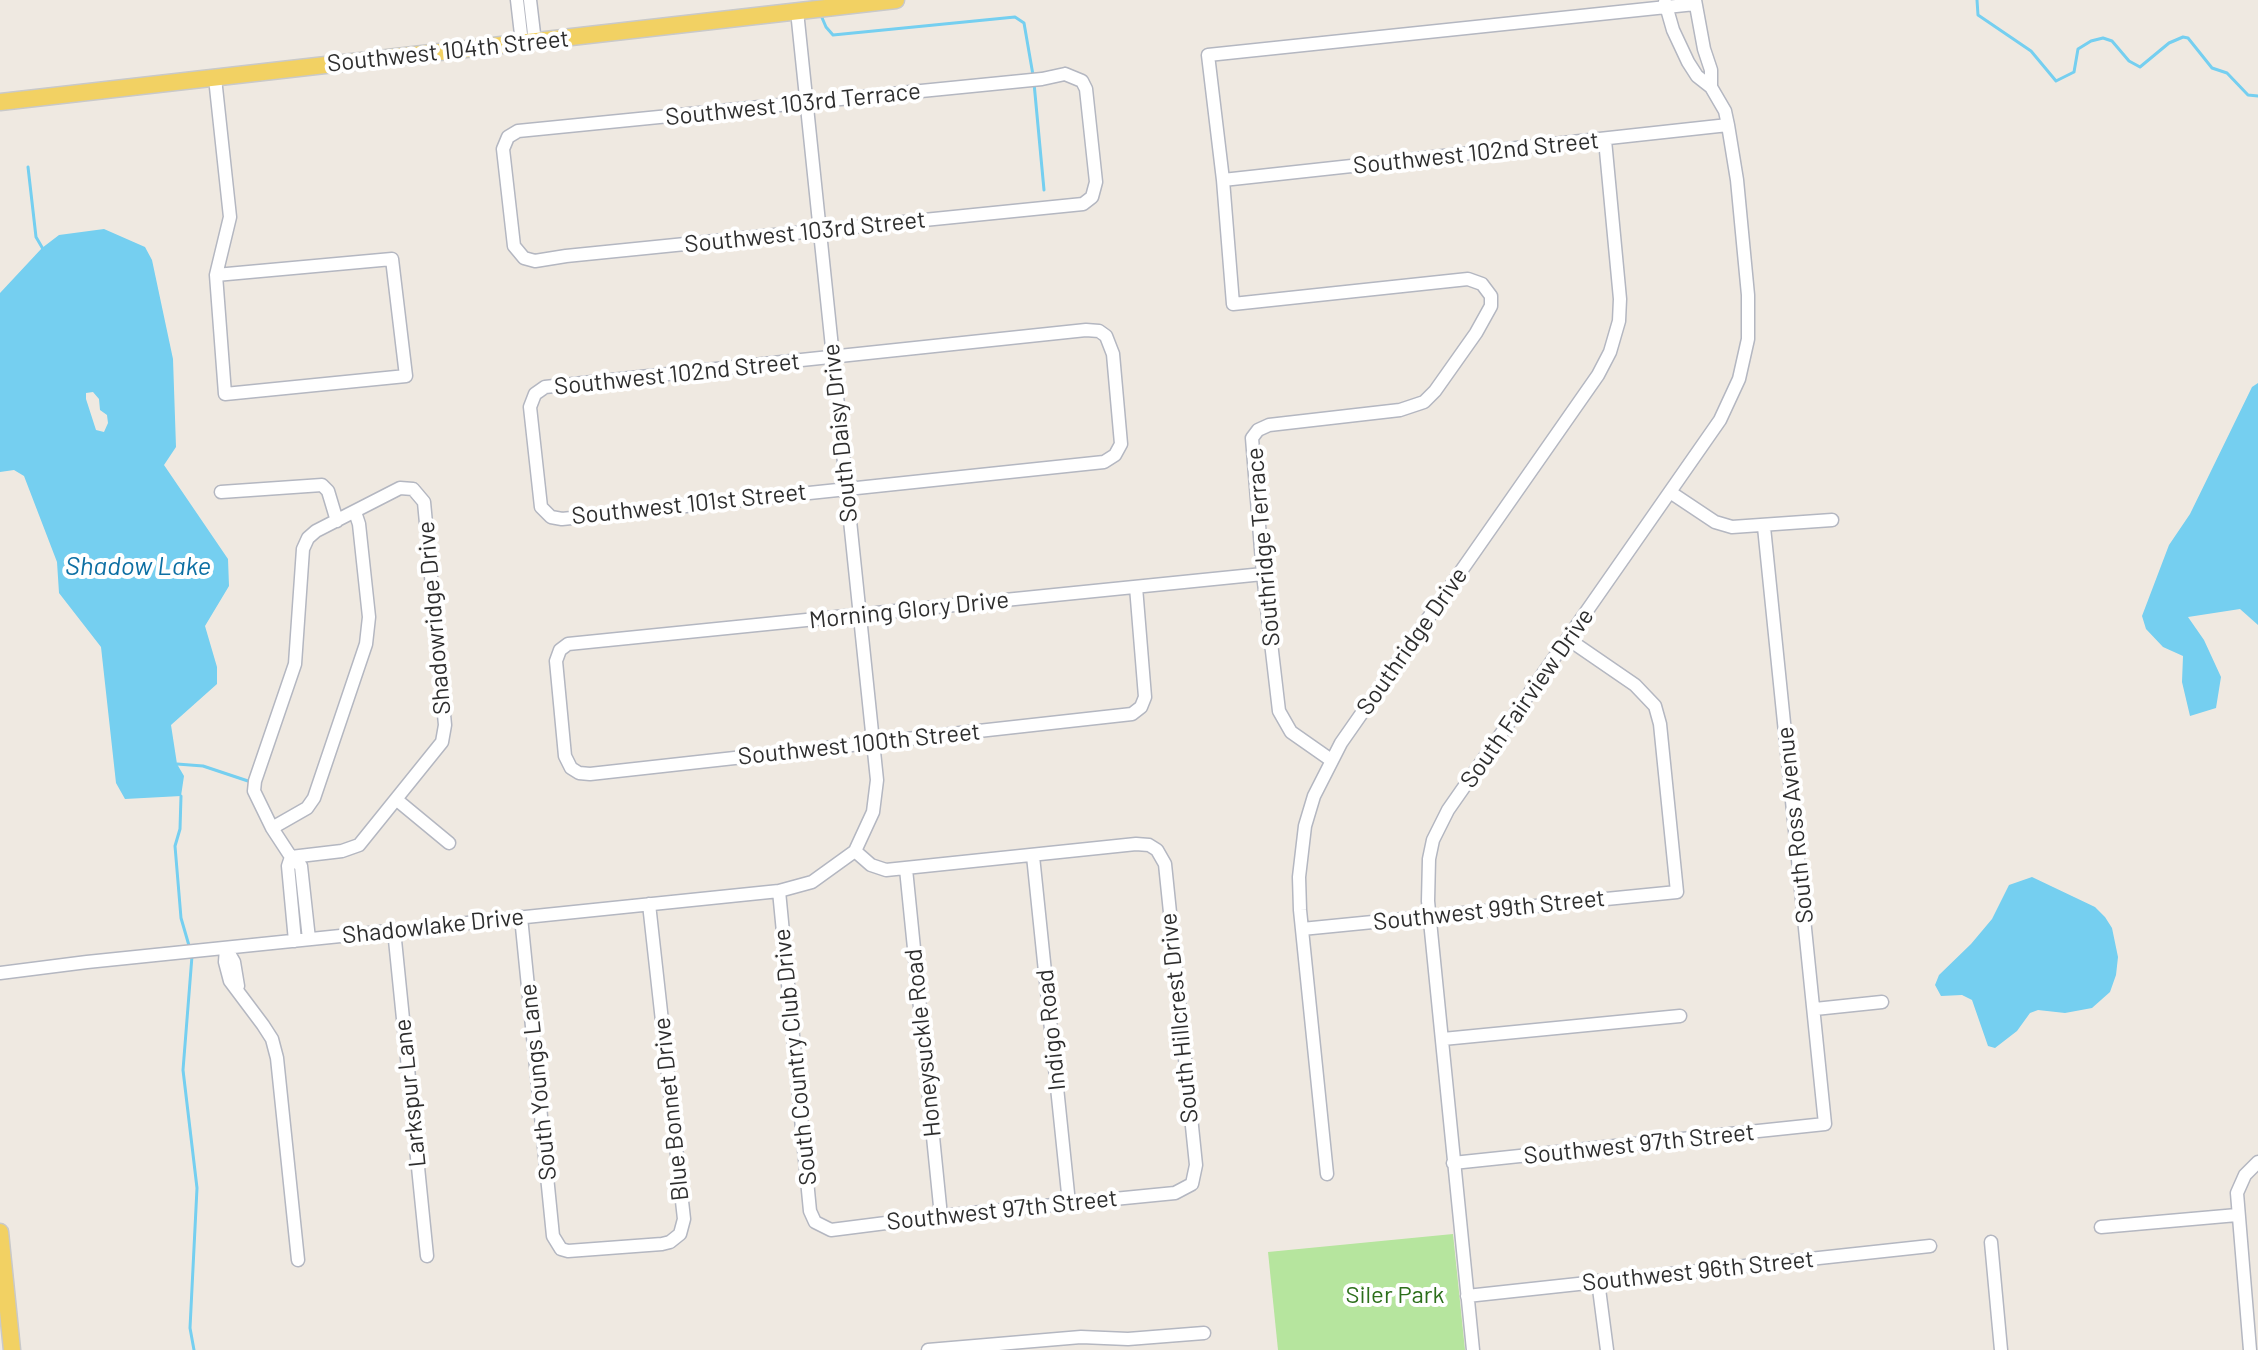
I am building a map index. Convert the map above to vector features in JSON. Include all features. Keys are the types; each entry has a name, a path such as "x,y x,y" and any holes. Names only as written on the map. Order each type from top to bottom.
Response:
{"main road":[{"name":"Southwest 104th Street","path":"0,102 896,0"},
{"path":"0,1232 12,1350"}],"street":[{"path":"517,0 529,42"},
{"path":"529,42 530,0"},
{"path":"1223,180 1208,55 1695,2"},
{"name":"South Fairview Drive","path":"1695,2 1711,70 1711,87"},
{"name":"South Fairview Drive","path":"1473,1350 1427,886 1429,859 1438,829 1727,407 1739,379 1748,339 1748,295 1735,167 1725,111 1711,87 1697,76 1688,62 1673,30 1666,4"},
{"name":"South Daisy Drive","path":"804,10 807,102 819,231 877,780 876,803 855,851"},
{"name":"Southwest 103rd Terrace","path":"521,256 512,237 503,151 508,137 524,129 1040,79 1065,74 1078,79 1086,89 1096,182 1094,194 1089,200"},
{"path":"215,78 230,217 216,275 225,394 406,376 392,259 216,275"},
{"name":"Southwest 102nd Street","path":"1223,180 1728,125"},
{"name":"Southridge Drive","path":"1327,1174 1298,889 1303,836 1314,796 1331,760 1598,375 1610,352 1619,321 1620,299 1605,140"},
{"name":"Southridge Terrace","path":"1223,180 1233,304 1468,279 1482,284 1491,296 1486,316 1435,391 1424,402 1400,410 1269,425 1254,434 1251,455 1275,694 1282,719 1297,738 1331,760"},
{"name":"Southwest 103rd Street","path":"521,256 535,261 1076,207 1089,200"},
{"name":"Southwest 102nd Street","path":"545,513 539,500 530,407 535,394 552,386 1099,331 1106,336 1113,354 1121,434 1118,452"},
{"name":"Southwest 101st Street","path":"545,513 562,519 1098,463 1118,452"},
{"path":"221,492 322,485 328,491 337,521"},
{"name":"Shadowridge Drive","path":"291,857 353,848 365,839 440,746 445,731 424,502 413,489 400,488 355,512"},
{"path":"1670,492 1725,526 1764,527 1832,520"},
{"path":"272,828 307,808 314,798 366,644 369,617 355,512 316,531 304,544 295,664 254,787 257,801 272,828 291,857 301,866 309,939"},
{"name":"South Ross Avenue","path":"1764,527 1825,1124"},
{"name":"Morning Glory Drive","path":"575,771 565,756 556,666 559,653 572,643 1263,574"},
{"name":"Southwest 100th Street","path":"575,771 590,774 1132,714 1141,707 1145,697 1136,587"},
{"name":"Southwest 99th Street","path":"1302,929 1677,892 1660,724 1655,706 1635,685 1568,639"},
{"path":"397,800 449,843"},
{"name":"South Hillcrest Drive","path":"1033,856 1136,844 1149,845 1157,850 1165,864 1196,1165 1194,1182 1189,1187"},
{"path":"855,851 881,869 1033,856"},
{"name":"Shadowlake Drive","path":"0,973 779,891 812,882 855,851"},
{"name":"Indigo Road","path":"1033,856 1069,1203"},
{"path":"291,857 288,866 295,941"},
{"name":"Honeysuckle Road","path":"906,869 941,1216"},
{"name":"South Country Club Drive","path":"779,891 810,1211 815,1222"},
{"name":"Blue Bonnet Drive","path":"559,1246 573,1252 662,1244 676,1239 683,1225 649,904"},
{"name":"South Youngs Lane","path":"521,917 552,1230 559,1246"},
{"name":"Larkspur Lane","path":"394,930 427,1256"},
{"path":"226,948 227,974 268,1032 277,1058 298,1260"},
{"path":"1815,1009 1882,1002"},
{"path":"1443,1039 1680,1016"},
{"name":"Southwest 97th Street","path":"1453,1163 1825,1124"},
{"path":"2250,1350 2237,1215 2239,1185 2258,1162"},
{"name":"Southwest 97th Street","path":"815,1222 831,1230 1175,1193 1189,1187"},
{"path":"2101,1227 2237,1215"},
{"path":"1991,1242 2001,1350"},
{"name":"Southwest 96th Street","path":"1467,1296 1930,1246"},
{"path":"1598,1281 1607,1350"},
{"path":"928,1350 1027,1346 1095,1336 1128,1339 1204,1333"}],"green space":[{"name":"Siler Park","path":"1453,1234 1465,1350 1278,1350 1268,1252"}],"water":[{"name":"Shadow Lake","path":"104,229 145,247 152,260 173,359 176,447 164,465 228,559 229,586 205,626 217,667 217,684 171,725 177,764 184,776 181,796 125,799 116,783 101,647 59,593 57,562 24,476 14,470 0,472 0,293 42,248 59,235","holes":["93,392 99,399 100,410 107,415 104,432 96,430 86,393"]},
{"path":"2258,383 2258,625 2240,609 2188,617 2204,640 2221,677 2216,708 2190,716 2182,682 2183,656 2163,647 2146,629 2142,616 2169,545 2190,514 2252,387"},
{"path":"2032,877 2095,907 2105,917 2112,928 2118,957 2116,975 2110,992 2092,1008 2065,1013 2038,1010 2030,1013 2017,1031 1995,1048 1988,1046 1972,1000 1962,995 1941,996 1935,985 1939,975 1992,919 2009,885"}],"waterway":[{"path":"1977,0 1978,15 2031,51 2056,81 2074,72 2078,49 2091,41 2103,38 2112,41 2129,61 2140,67 2169,43 2183,37 2188,38 2212,68 2227,73 2248,95 2258,96"},
{"path":"820,13 833,35 1015,17 1024,23 1033,75"},
{"path":"1034,83 1044,190"},
{"path":"28,167 36,237 43,249"},
{"path":"177,764 203,766 251,782"},
{"path":"181,796 180,829 175,846 181,918 190,949"},
{"path":"192,956 183,1070 197,1188 190,1328 194,1350"}]}
